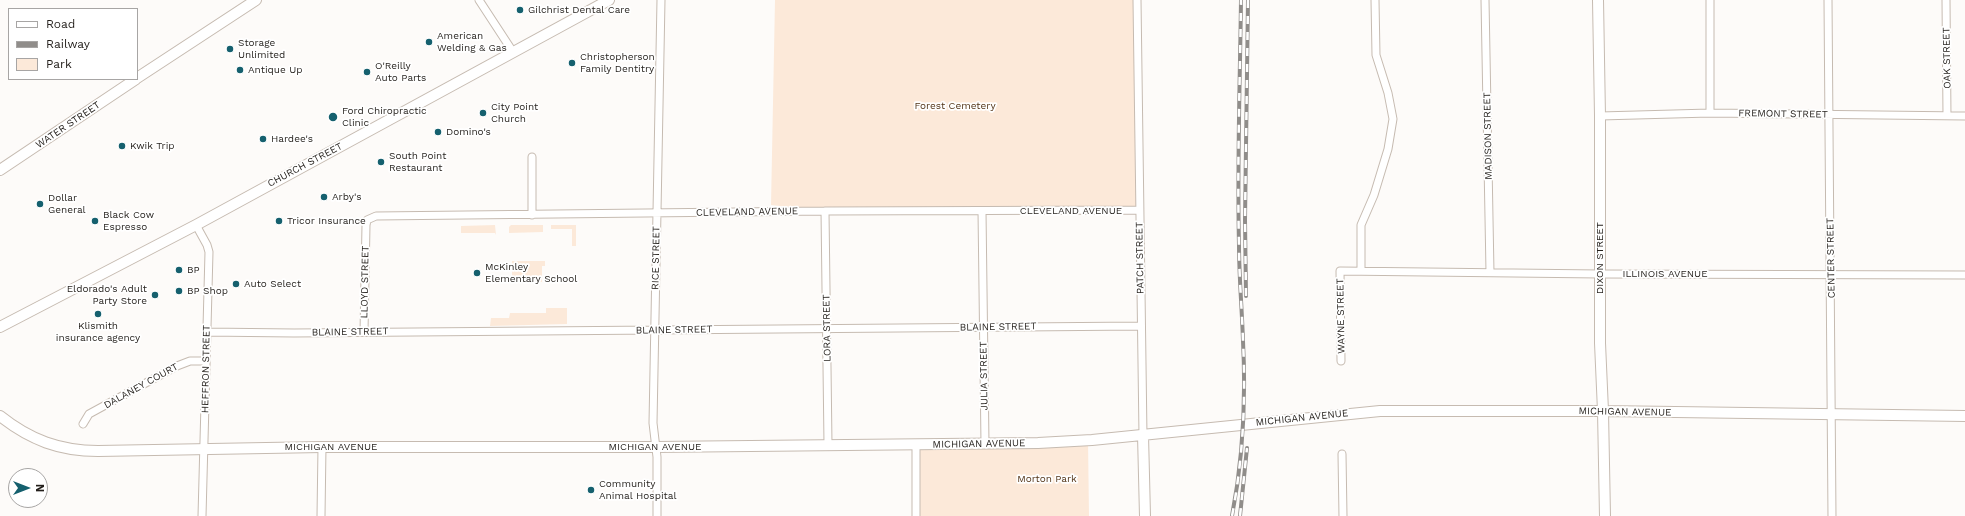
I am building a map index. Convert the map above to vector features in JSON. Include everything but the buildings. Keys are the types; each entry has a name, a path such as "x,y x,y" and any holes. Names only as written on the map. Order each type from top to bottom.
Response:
{"street":[{"name":"WATER STREET","path":"138,78 256,0"},
{"path":"479,0 513,52"},
{"name":"CHURCH STREET","path":"0,327 196,225 609,0"},
{"name":"RICE STREET","path":"656,516 657,457 653,430 661,0"},
{"name":"PATCH STREET","path":"1137,0 1139,210 1145,516"},
{"path":"1361,271 1361,225 1374,195 1388,149 1393,119 1388,94 1376,55 1375,0"},
{"name":"MADISON STREET","path":"1485,0 1490,272"},
{"name":"DIXON STREET","path":"1598,0 1600,274 1604,411 1604,516"},
{"path":"1710,0 1710,113"},
{"name":"CENTER STREET","path":"1828,0 1832,274 1832,516"},
{"name":"OAK STREET","path":"1946,0 1947,116"},
{"name":"WATER STREET","path":"0,170 135,80"},
{"name":"FREMONT STREET","path":"1600,116 1710,113 1965,116"},
{"path":"532,157 532,215"},
{"name":"CLEVELAND AVENUE","path":"366,232 367,220 376,216 825,211 1139,210"},
{"name":"LORA STREET","path":"825,211 828,444"},
{"name":"JULIA STREET","path":"982,211 985,444"},
{"name":"HEFFRON STREET","path":"196,225 208,245 209,252 202,516"},
{"name":"LLOYD STREET","path":"364,332 366,232"},
{"name":"ILLINOIS AVENUE","path":"1340,271 1600,274 1965,275"},
{"name":"WAYNE STREET","path":"1340,271 1341,361"},
{"name":"BLAINE STREET","path":"206,332 294,333 1141,326"},
{"name":"DALANEY COURT","path":"83,424 89,414 177,366 190,361 206,361"},
{"name":"MICHIGAN AVENUE","path":"0,416 14,427 35,439 50,445 74,450 322,447 655,447 828,444 985,444 1067,441 1143,435 1380,411 1604,411 1965,416"},
{"path":"916,444 916,516"},
{"path":"321,516 322,447"},
{"path":"1342,454 1343,516"}],"green space":[{"name":"Forest Cemetery","path":"775,0 1137,0 1139,210 825,211 771,205"},
{"path":"495,225 496,235 495,233 461,233 461,226"},
{"path":"511,225 543,225 543,232 509,233 509,227"},
{"path":"551,225 576,225 576,246 572,246 572,229 551,229"},
{"path":"512,261 545,261 545,266 542,266 542,282 512,282"},
{"path":"546,308 567,308 567,324 490,326 491,318 509,318 510,313 546,313"},
{"name":"Morton Park","path":"1088,440 1089,516 916,516 916,444"}],"railway":[{"path":"1232,516 1239,473 1244,407 1244,363 1239,269 1238,214 1241,0"},
{"path":"1246,296 1245,220 1248,0"},
{"path":"1240,516 1247,448"}],"place":[{"name":"Gilchrist Dental Care","path":"520,10"},
{"name":"American Welding & Gas","path":"429,42"},
{"name":"Storage Unlimited","path":"230,49"},
{"name":"Christopherson Family Dentitry","path":"572,63"},
{"name":"Antique Up","path":"240,70"},
{"name":"O'Reilly Auto Parts","path":"367,72"},
{"name":"City Point Church","path":"483,113"},
{"name":"Ford Chiropractic Clinic","path":"333,117"},
{"name":"Domino's","path":"438,132"},
{"name":"Hardee's","path":"263,139"},
{"name":"Kwik Trip","path":"122,146"},
{"name":"South Point Restaurant","path":"381,162"},
{"name":"Arby's","path":"324,197"},
{"name":"Dollar General","path":"40,204"},
{"name":"Black Cow Espresso","path":"95,221"},
{"name":"Tricor Insurance","path":"279,221"},
{"name":"BP","path":"179,270"},
{"name":"McKinley Elementary School","path":"477,273"},
{"name":"Auto Select","path":"236,284"},
{"name":"BP Shop","path":"179,291"},
{"name":"Eldorado's Adult Party Store","path":"155,295"},
{"name":"Klismith insurance agency","path":"98,314"},
{"name":"Community Animal Hospital","path":"591,490"}]}
